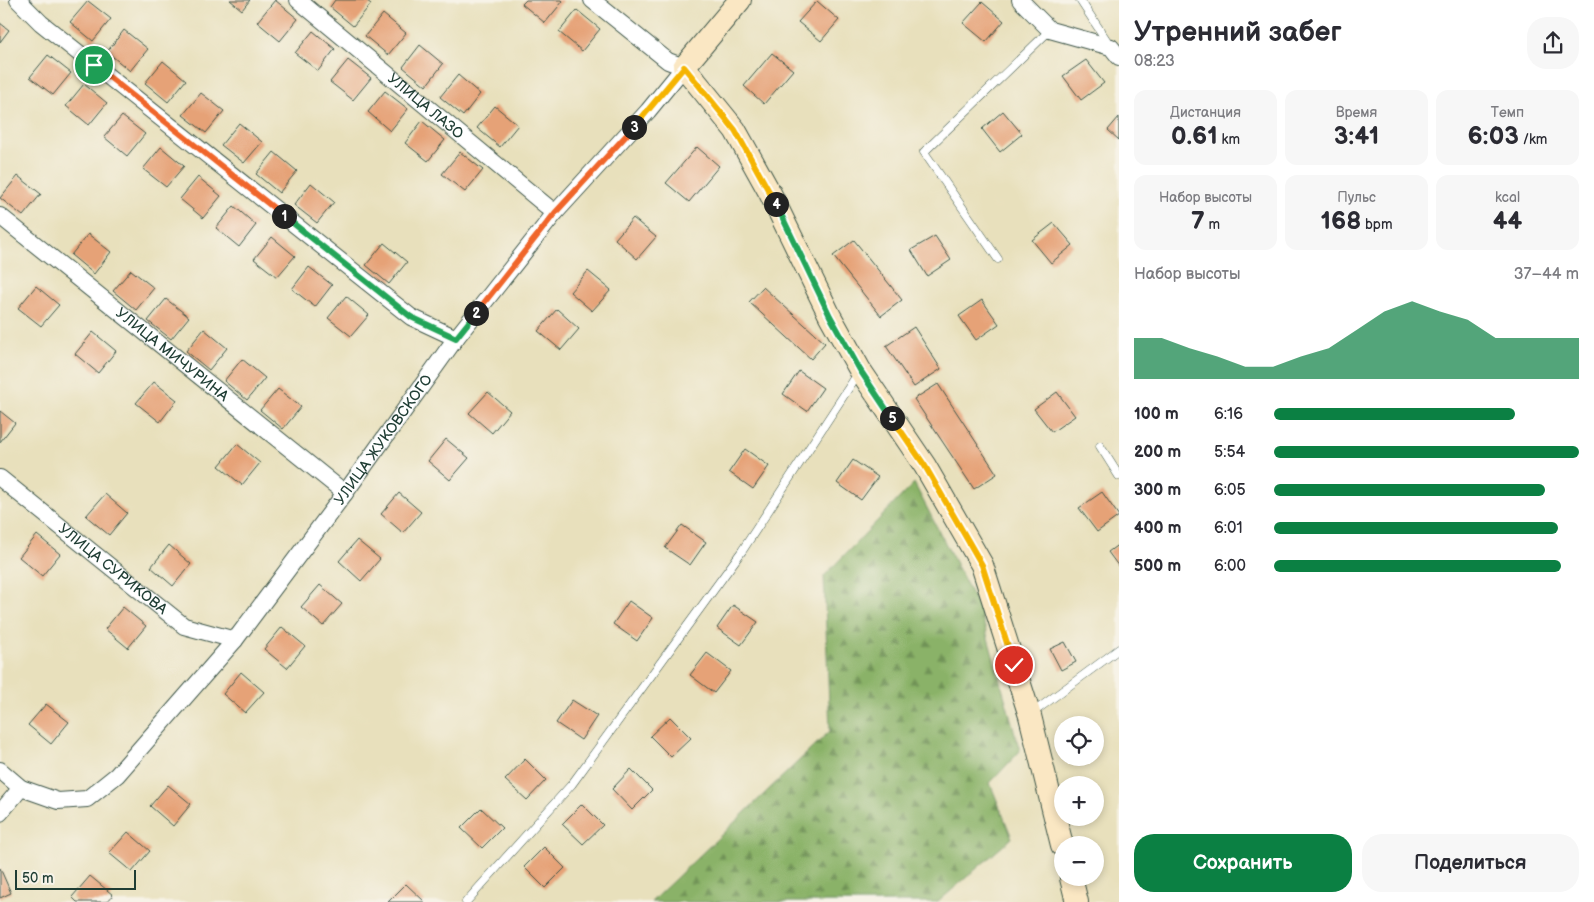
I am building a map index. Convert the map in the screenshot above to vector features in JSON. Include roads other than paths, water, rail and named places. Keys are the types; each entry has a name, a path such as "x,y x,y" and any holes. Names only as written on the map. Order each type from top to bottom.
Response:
{"street":[{"path":"18,0 41,23 411,317 456,338"},
{"name":"УЛИЦА ЛАЗО","path":"298,0 555,213"},
{"path":"592,0 668,61 684,67 735,130 770,193 830,316 860,370 925,466 982,565 1030,716 1060,836"},
{"name":"УЛИЦА ЖУКОВСКОГО","path":"21,788 58,801 87,799 117,775 235,640 345,493 456,338 555,213 648,111 740,0"},
{"path":"1020,0 1050,30 1115,52"},
{"name":"УЛИЦА МИЧУРИНА","path":"0,216 345,493"},
{"name":"УЛИЦА СУРИКОВА","path":"0,478 184,626 235,640"},
{"path":"0,770 21,788 0,812"},
{"path":"1073,886 1077,902"}],"lane":[{"path":"1080,0 1115,52"},
{"path":"998,259 924,152 1050,30"},
{"path":"466,902 572,784 742,551 860,370"},
{"path":"1100,446 1119,476"},
{"path":"1030,716 1119,649"}]}
